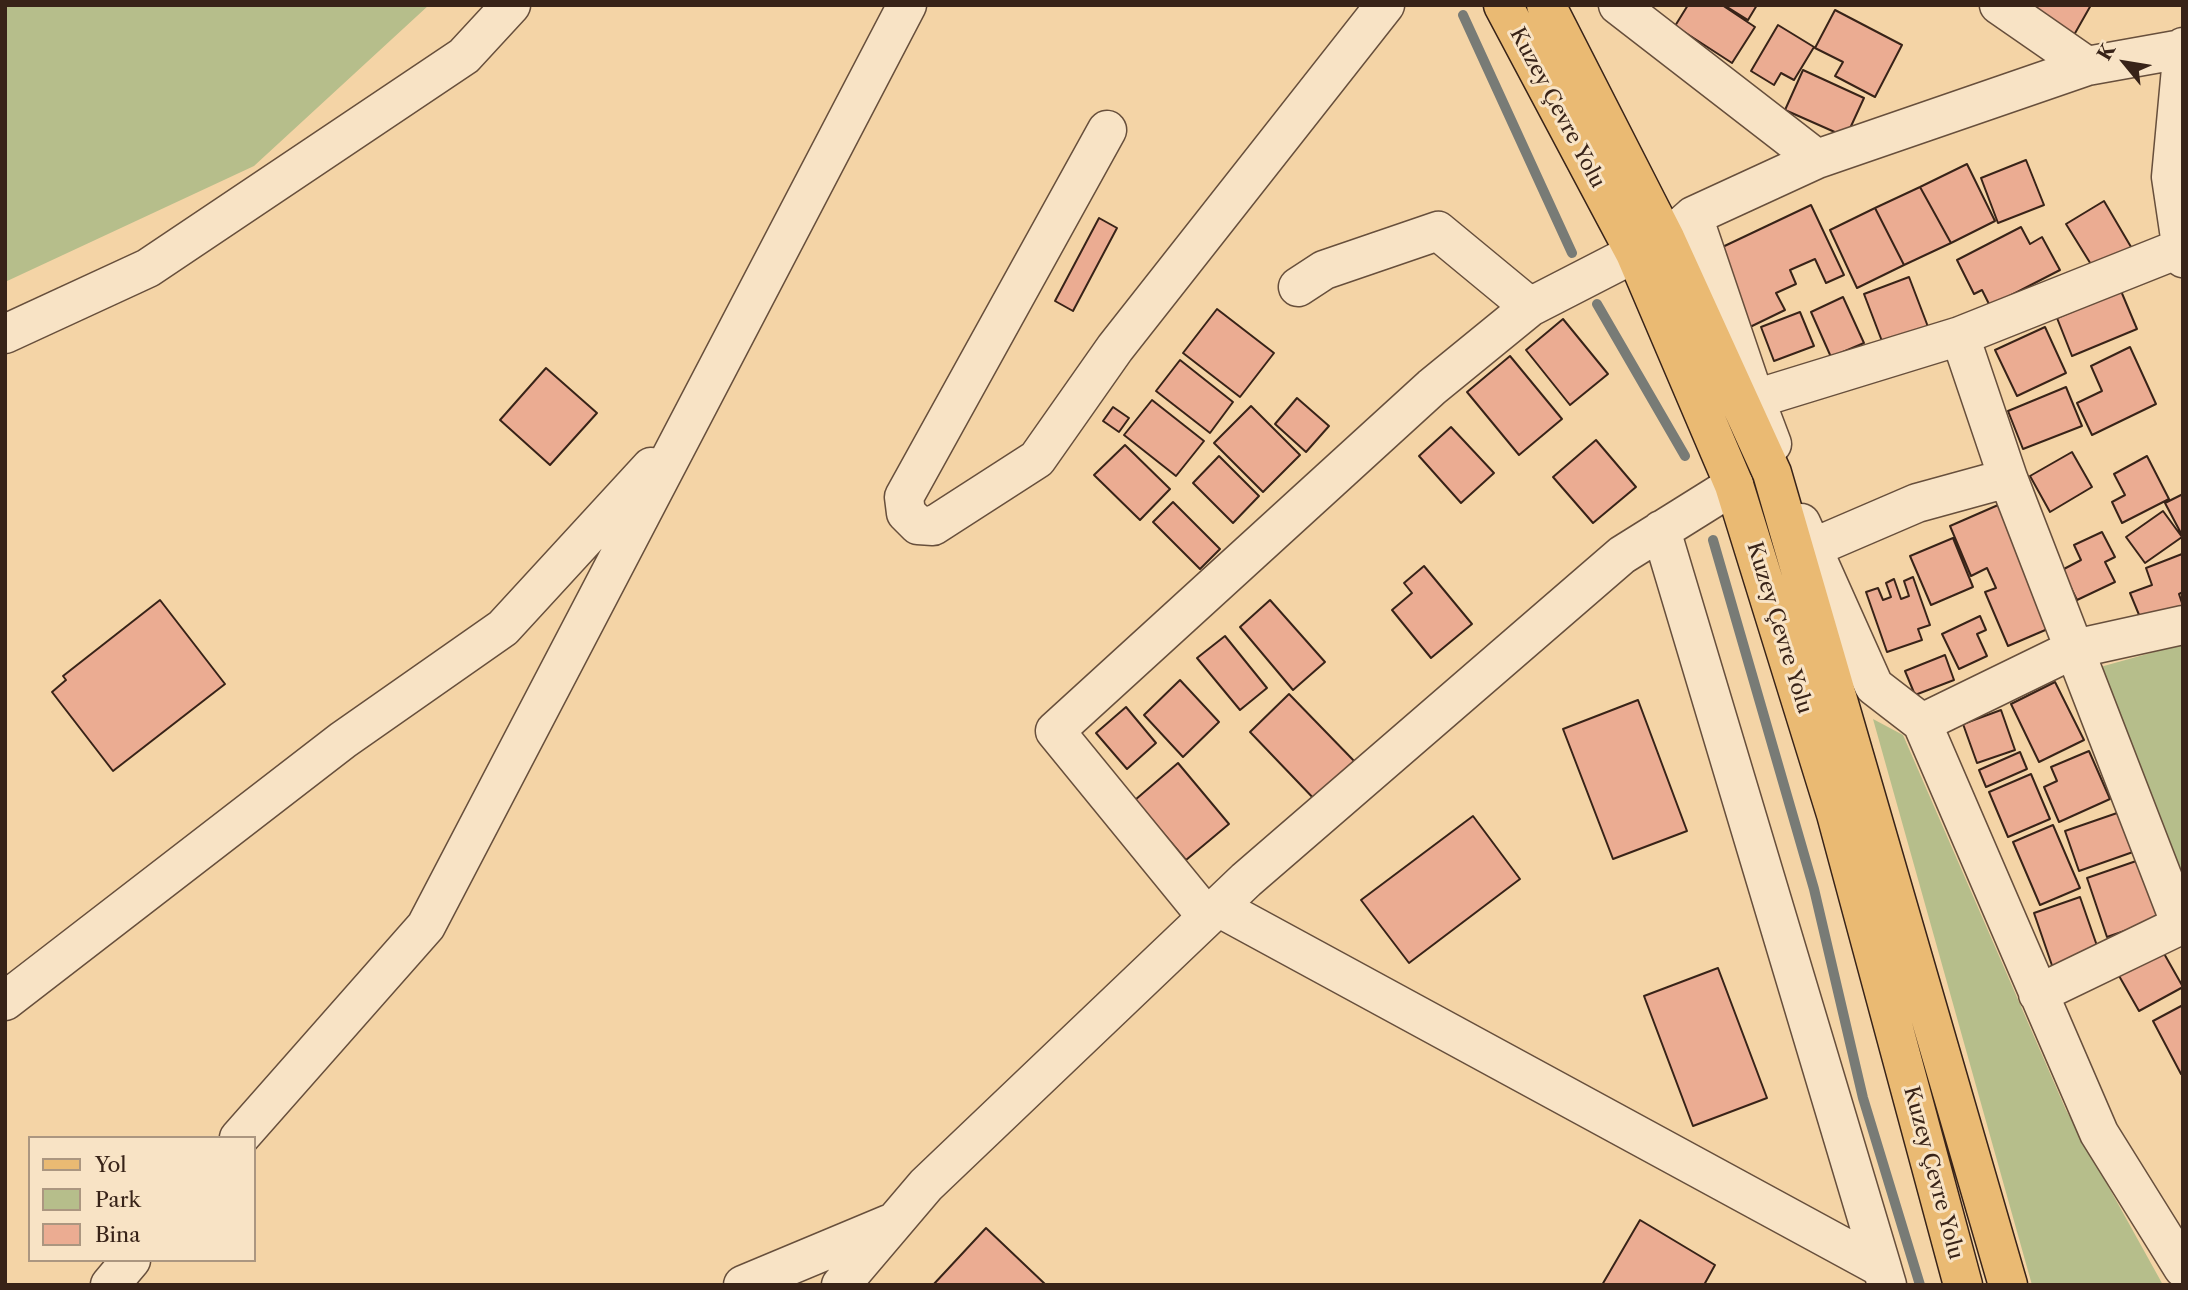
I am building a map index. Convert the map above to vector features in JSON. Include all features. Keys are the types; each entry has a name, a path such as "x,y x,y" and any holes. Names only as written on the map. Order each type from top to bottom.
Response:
{"main road":[{"name":"Kuzey Çevre Yolu","path":"1503,5 1665,236 1734,485 1836,814 1963,1285"},
{"name":"Kuzey Çevre Yolu","path":"1546,5 1665,236 1772,473 2008,1285"}],"street":[{"path":"5,334 148,268 464,56 511,5"},
{"path":"241,1136 426,926 907,5"},
{"path":"1107,130 904,497 905,513 918,524 933,526 1037,458 1115,348 1385,5"},
{"path":"1618,5 1817,159"},
{"path":"1998,5 2087,66"},
{"path":"1755,399 1960,336 2182,253 2177,170 2182,48 2087,66 1817,159 1530,307 1432,387 1055,731 1212,912 1884,1276"},
{"path":"1297,287 1324,270 1438,231 1530,307"},
{"path":"1665,236 1755,399 1810,549 1874,686 1922,723 2099,1133 2183,1268"},
{"path":"1960,336 2008,478 2182,924 2038,994"},
{"path":"5,1001 343,740 503,628 686,429"},
{"path":"1810,549 1917,503 2008,478"},
{"path":"841,1285 926,1185 1212,912 1622,555 1734,485"},
{"path":"1661,530 1884,1276"},
{"path":"1922,723 2074,649 2183,625"},
{"path":"743,1285 894,1222"},
{"path":"110,1285 129,1262"}],"green space":[{"path":"5,5 429,5 254,166 5,282"},
{"path":"2183,644 2183,903 2093,669"},
{"path":"1873,719 1903,735 2066,1110 2163,1285 2032,1285"}],"building":[{"path":"1688,5 1722,5 1755,27 1732,63 1675,26"},
{"path":"1724,5 1757,5 1748,20"},
{"path":"2022,5 2091,5 2074,35"},
{"path":"1835,10 1902,45 1875,97 1835,76 1843,62 1815,48"},
{"path":"1778,25 1814,47 1794,80 1781,73 1774,85 1751,71"},
{"path":"1803,70 1864,98 1846,137 1785,110"},
{"path":"2026,160 2044,205 1998,223 1981,178"},
{"path":"1967,164 1995,221 1951,243 1920,187"},
{"path":"1920,187 1951,243 1904,265 1875,208"},
{"path":"2104,201 2134,252 2097,274 2066,224"},
{"path":"1811,205 1844,275 1826,283 1815,259 1790,270 1796,284 1776,293 1785,310 1750,327 1714,251"},
{"path":"1875,208 1904,265 1857,288 1830,230"},
{"path":"1099,218 1117,228 1073,311 1055,301"},
{"path":"2021,227 2030,244 2042,237 2060,270 1990,306 1982,290 1974,294 1957,260"},
{"path":"1909,277 1930,332 1885,349 1864,294"},
{"path":"2121,291 2137,329 2072,356 2057,318"},
{"path":"1843,297 1864,343 1831,357 1811,312"},
{"path":"1217,309 1274,353 1240,397 1183,353"},
{"path":"1800,312 1814,346 1774,361 1761,327"},
{"path":"1563,319 1608,374 1570,405 1526,350"},
{"path":"2045,327 2066,373 2017,396 1995,350"},
{"path":"2130,347 2156,404 2092,435 2077,403 2102,391 2091,366"},
{"path":"1510,356 1562,419 1519,455 1467,392"},
{"path":"1180,360 1233,402 1210,433 1156,391"},
{"path":"546,368 597,413 550,465 500,420"},
{"path":"2066,387 2082,426 2023,449 2008,411"},
{"path":"1297,398 1329,426 1306,452 1275,424"},
{"path":"1152,400 1204,441 1176,476 1124,435"},
{"path":"1251,406 1300,455 1263,492 1214,443"},
{"path":"1113,407 1129,418 1119,432 1103,421"},
{"path":"1451,427 1494,473 1461,503 1419,456"},
{"path":"1596,440 1636,487 1593,523 1553,477"},
{"path":"1125,445 1170,489 1140,520 1094,475"},
{"path":"2072,452 2092,487 2050,512 2030,476"},
{"path":"1219,456 1259,496 1233,523 1193,483"},
{"path":"2147,456 2169,499 2122,523 2112,502 2125,495 2114,474"},
{"path":"2183,494 2183,537 2165,503"},
{"path":"1173,502 1220,549 1200,569 1153,522"},
{"path":"2005,502 2057,625 2008,646 1985,592 1996,588 1987,568 1971,576 1950,526"},
{"path":"2163,511 2182,537 2145,563 2126,537"},
{"path":"2102,532 2115,557 2105,562 2115,582 2077,600 2062,570 2081,560 2074,545"},
{"path":"1953,538 1973,587 1931,605 1910,556"},
{"path":"2182,554 2183,592 2179,594 2183,606 2142,622 2130,593 2152,585 2146,568"},
{"path":"1424,566 1472,624 1431,658 1392,610 1412,593 1404,583"},
{"path":"1913,577 1930,625 1918,629 1922,640 1887,652 1866,592 1878,588 1883,600 1891,597 1886,583 1894,579 1901,599 1909,596 1904,581"},
{"path":"160,600 225,684 113,771 52,692 66,680 63,676"},
{"path":"1270,600 1325,662 1293,690 1240,627"},
{"path":"1980,616 1986,630 1977,634 1987,656 1959,669 1942,634"},
{"path":"1225,636 1267,688 1240,710 1197,658"},
{"path":"1945,655 1954,680 1915,695 1905,671"},
{"path":"1180,680 1219,722 1183,757 1144,715"},
{"path":"2055,682 2084,740 2039,762 2011,704"},
{"path":"1289,694 1357,764 1318,803 1250,732"},
{"path":"1638,700 1687,831 1613,859 1563,729"},
{"path":"1126,707 1156,743 1127,769 1096,733"},
{"path":"2001,710 2015,750 1977,763 1963,724"},
{"path":"2089,751 2110,799 2059,822 2044,787 2057,781 2051,767"},
{"path":"2020,752 2027,769 1986,787 1979,770"},
{"path":"1178,763 1229,824 1186,860 1135,800"},
{"path":"2031,774 2050,819 2008,837 1989,792"},
{"path":"2120,812 2133,852 2079,871 2065,831"},
{"path":"1473,816 1520,879 1409,963 1361,900"},
{"path":"2053,825 2080,888 2040,905 2013,842"},
{"path":"2142,859 2162,918 2107,937 2087,878"},
{"path":"2080,897 2103,963 2057,980 2034,913"},
{"path":"2158,943 2183,987 2139,1011 2114,967"},
{"path":"1718,968 1767,1098 1693,1126 1644,996"},
{"path":"2183,1005 2183,1074 2181,1074 2153,1021"},
{"path":"1640,1220 1715,1265 1704,1285 1602,1285"},
{"path":"986,1228 1046,1285 933,1285"}],"waterway":[{"path":"1463,15 1572,253"},
{"path":"1597,304 1685,456"},
{"path":"1713,540 1814,889 1863,1098 1920,1285"}]}
